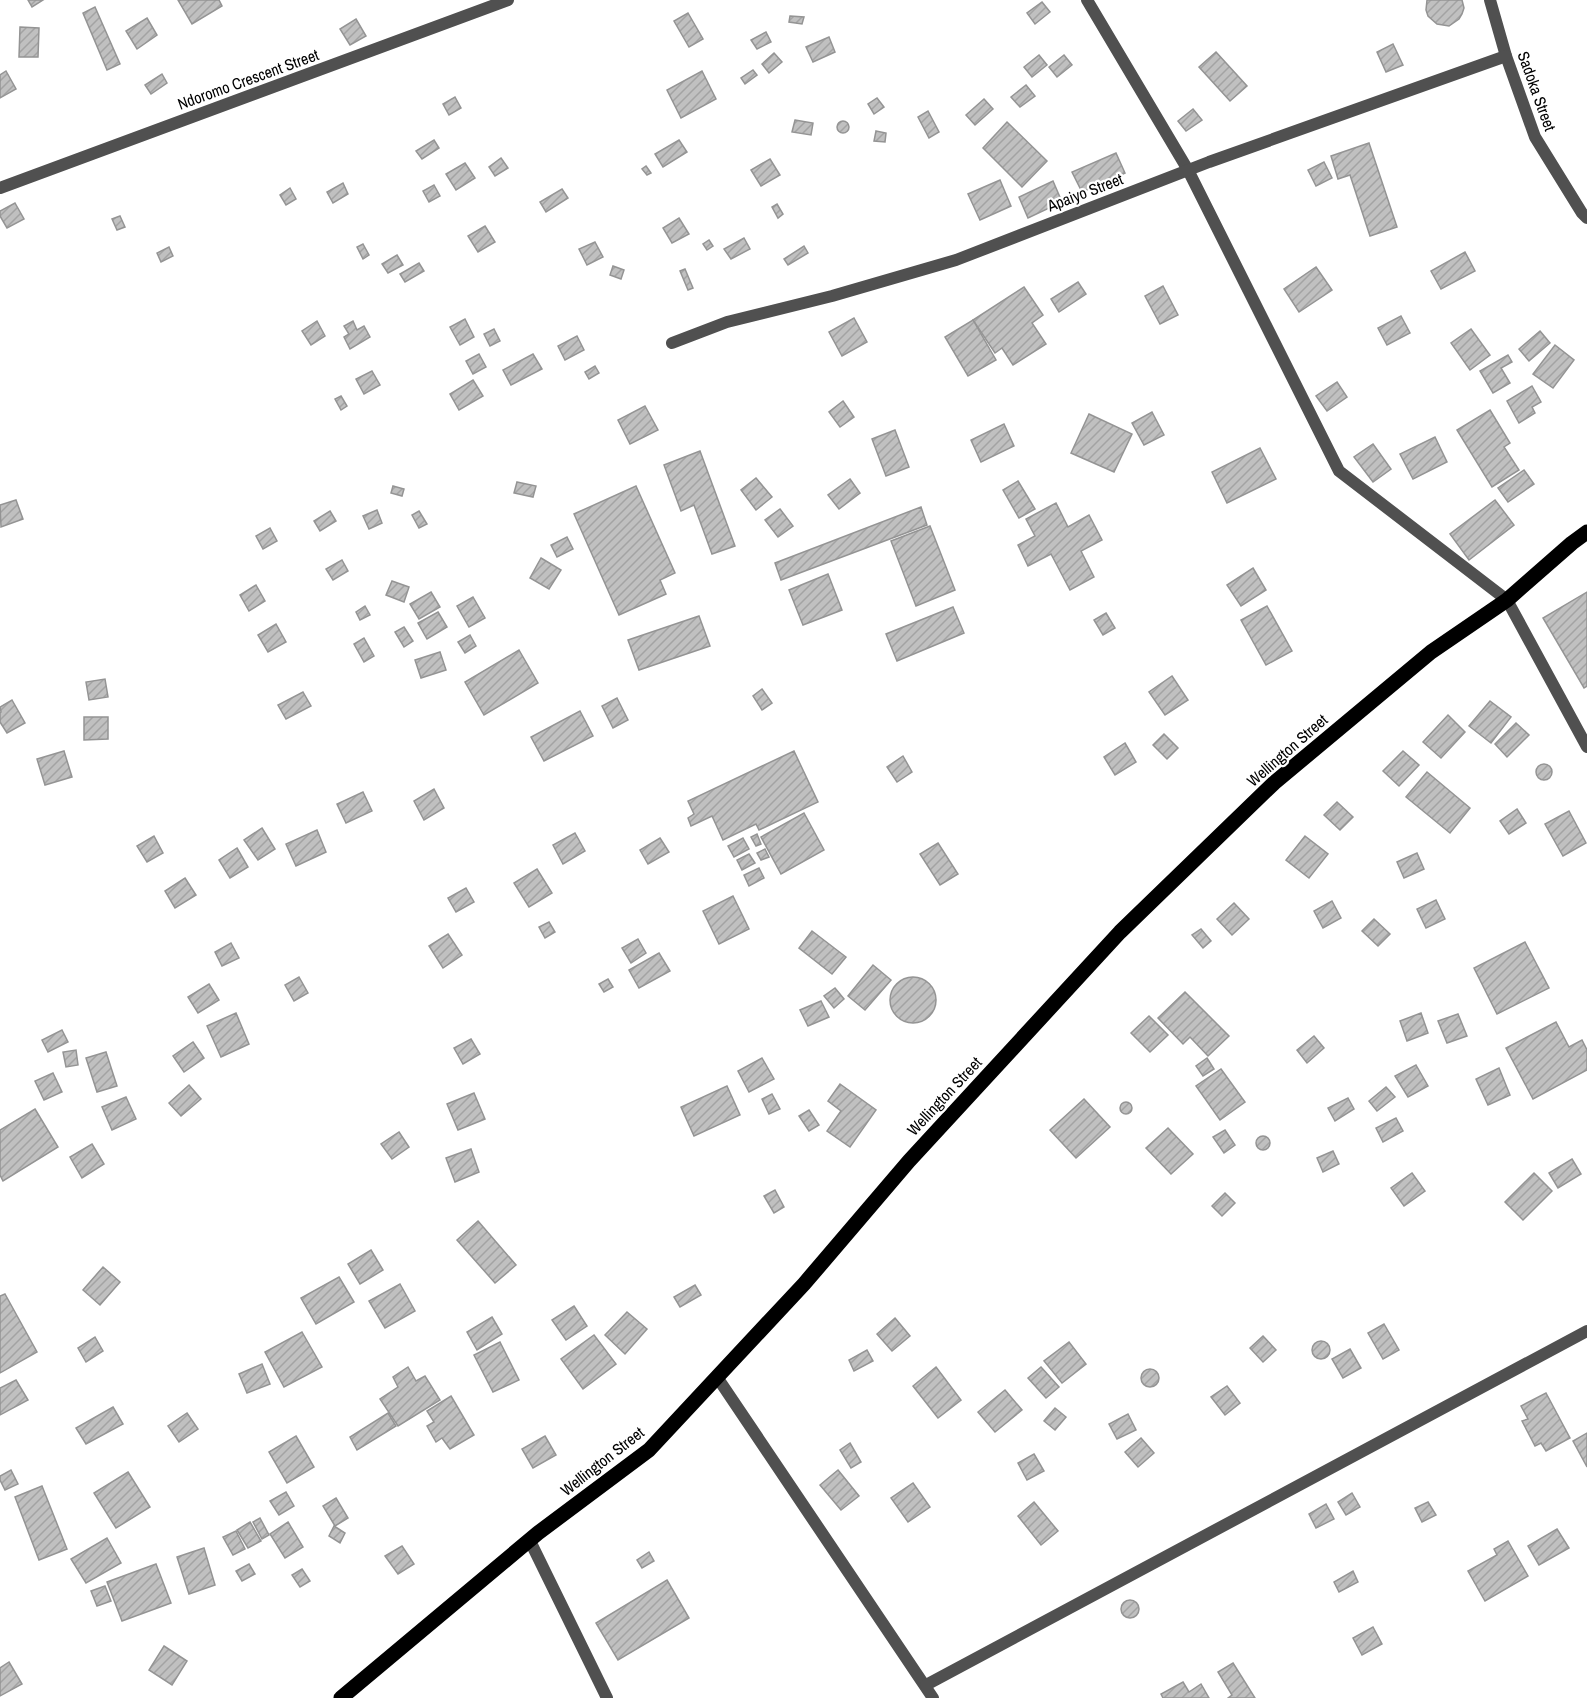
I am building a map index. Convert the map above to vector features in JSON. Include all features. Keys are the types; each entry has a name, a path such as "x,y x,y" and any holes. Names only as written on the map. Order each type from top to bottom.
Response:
{"main road":[{"name":"Wellington Street","path":"341,1698 538,1533 649,1450 804,1284 909,1161 1120,932 1274,783 1431,652 1507,600 1587,532"}],"street":[{"name":"Ndoromo Crescent Street","path":"0,188 508,0"},
{"path":"1087,0 1188,170 1339,471 1507,600 1587,747"},
{"name":"Sadoka Street","path":"1490,0 1506,56 1535,137 1587,218"},
{"name":"Apaiyo Street","path":"672,343 727,322 832,296 956,260 1188,170 1506,56"},
{"path":"926,1685 1587,1331"},
{"path":"717,1377 933,1698"},
{"path":"530,1541 607,1698"}],"building":[{"path":"28,0 43,0 32,7"},
{"path":"178,0 219,0 222,6 192,24"},
{"path":"1427,0 1462,0 1464,8 1459,19 1449,26 1437,24 1428,16"},
{"path":"1042,2 1050,12 1035,24 1027,13"},
{"path":"95,7 120,64 107,70 83,13"},
{"path":"688,13 703,39 689,47 674,21"},
{"path":"790,16 804,17 802,24 789,22"},
{"path":"147,18 157,35 137,49 126,31"},
{"path":"356,19 366,36 350,45 340,29"},
{"path":"20,27 39,28 38,57 19,57"},
{"path":"766,32 771,42 757,49 751,40"},
{"path":"829,37 835,52 813,62 806,47"},
{"path":"1393,44 1403,65 1386,72 1377,52"},
{"path":"1216,52 1247,86 1230,101 1199,67"},
{"path":"774,53 782,62 769,73 762,64"},
{"path":"1039,55 1047,65 1032,77 1024,67"},
{"path":"1064,55 1072,65 1057,77 1049,67"},
{"path":"753,70 757,75 745,84 741,78"},
{"path":"6,71 16,89 0,98 0,75"},
{"path":"702,71 716,99 681,118 667,90"},
{"path":"162,74 167,83 151,94 145,85"},
{"path":"1026,85 1035,96 1020,107 1011,97"},
{"path":"455,97 461,108 449,115 443,104"},
{"path":"877,98 884,107 874,114 868,104"},
{"path":"984,99 993,109 975,125 966,115"},
{"path":"1193,109 1202,120 1186,131 1178,121"},
{"path":"928,111 939,132 929,138 918,117"},
{"path":"795,120 813,123 811,135 792,132"},
{"path":"843,121 849,127 843,133 837,127"},
{"path":"1007,122 1047,161 1022,187 983,148"},
{"path":"876,131 886,133 885,142 874,141"},
{"path":"434,140 439,148 422,159 416,151"},
{"path":"679,140 687,152 663,167 655,154"},
{"path":"1369,143 1397,227 1370,236 1350,175 1338,179 1331,156"},
{"path":"1116,153 1125,173 1082,192 1072,172"},
{"path":"501,158 508,168 495,176 489,167"},
{"path":"770,159 780,175 761,186 751,170"},
{"path":"1324,162 1332,178 1316,186 1308,170"},
{"path":"465,163 475,178 456,190 446,174"},
{"path":"646,166 651,173 647,175 642,169"},
{"path":"1000,180 1011,206 980,220 968,194"},
{"path":"1053,181 1062,202 1028,218 1019,197"},
{"path":"343,183 348,194 333,203 327,192"},
{"path":"434,185 440,196 429,202 423,191"},
{"path":"290,188 296,199 286,205 280,195"},
{"path":"562,189 568,198 546,212 540,202"},
{"path":"15,203 24,219 7,228 0,216 0,211"},
{"path":"777,204 783,214 778,218 772,207"},
{"path":"120,216 125,227 117,230 112,219"},
{"path":"679,218 689,234 672,243 663,228"},
{"path":"485,226 495,242 478,252 468,236"},
{"path":"744,238 750,249 731,259 724,249"},
{"path":"709,240 713,246 707,250 703,244"},
{"path":"595,242 603,257 587,265 579,249"},
{"path":"363,244 369,255 363,259 357,247"},
{"path":"804,246 808,253 788,265 784,259"},
{"path":"169,247 173,256 161,262 157,253"},
{"path":"1465,252 1475,271 1441,289 1431,271"},
{"path":"397,255 403,265 388,273 382,264"},
{"path":"419,263 424,271 405,282 400,274"},
{"path":"613,266 624,270 621,279 610,275"},
{"path":"1316,267 1332,290 1299,312 1284,289"},
{"path":"685,269 693,288 688,290 680,271"},
{"path":"1078,282 1086,294 1059,312 1051,299"},
{"path":"1163,286 1178,315 1160,324 1145,296"},
{"path":"1024,287 1043,315 1032,323 1046,344 1013,365 1002,348 995,353 973,320"},
{"path":"1401,316 1410,333 1387,345 1378,328"},
{"path":"854,318 867,342 842,356 829,332"},
{"path":"465,319 474,337 460,345 450,327"},
{"path":"973,320 996,360 968,376 945,337"},
{"path":"317,321 325,336 311,345 302,331"},
{"path":"353,321 357,330 364,326 370,337 350,349 344,337 349,334 344,326"},
{"path":"494,329 500,341 490,346 484,334"},
{"path":"1471,329 1490,355 1470,370 1451,343"},
{"path":"1540,331 1550,343 1529,361 1519,349"},
{"path":"577,336 584,350 565,360 558,346"},
{"path":"1555,345 1574,360 1553,388 1533,374"},
{"path":"479,354 486,367 473,374 466,361"},
{"path":"533,354 542,369 511,385 503,370"},
{"path":"1508,355 1512,362 1501,368 1510,383 1493,393 1480,371"},
{"path":"595,366 599,373 589,379 585,372"},
{"path":"372,371 380,385 364,394 356,379"},
{"path":"473,380 483,396 459,410 450,394"},
{"path":"1337,382 1347,397 1327,411 1316,396"},
{"path":"1532,386 1541,402 1532,407 1535,413 1519,423 1507,401"},
{"path":"341,396 347,406 341,410 335,399"},
{"path":"843,401 854,417 840,427 829,412"},
{"path":"645,406 658,430 630,444 618,420"},
{"path":"1490,410 1510,443 1504,447 1519,470 1492,487 1457,430"},
{"path":"1152,412 1164,435 1144,445 1132,423"},
{"path":"1089,414 1132,434 1114,472 1071,453"},
{"path":"1004,424 1014,446 981,462 971,440"},
{"path":"895,430 909,467 886,476 872,439"},
{"path":"1435,437 1447,462 1413,479 1400,454"},
{"path":"1373,444 1391,469 1373,482 1354,457"},
{"path":"1260,448 1276,479 1227,503 1212,472"},
{"path":"700,451 735,546 712,554 694,505 681,511 664,465"},
{"path":"1524,470 1534,484 1508,502 1498,488"},
{"path":"756,478 772,497 756,510 741,490"},
{"path":"850,479 860,493 839,509 828,495"},
{"path":"1018,481 1035,509 1019,518 1003,490"},
{"path":"517,482 536,486 533,497 514,493"},
{"path":"393,486 404,489 402,496 391,493"},
{"path":"636,486 675,573 660,580 666,594 619,615 574,514"},
{"path":"16,500 23,519 1,527 0,505"},
{"path":"1495,500 1514,525 1469,560 1450,534"},
{"path":"1056,503 1068,527 1089,515 1102,540 1081,551 1094,577 1070,590 1051,554 1028,566 1018,545 1035,536 1026,519"},
{"path":"921,507 927,525 781,580 775,563"},
{"path":"780,509 793,526 778,537 765,520"},
{"path":"377,510 382,523 369,529 363,516"},
{"path":"330,511 336,521 320,531 314,521"},
{"path":"419,511 427,524 419,528 412,515"},
{"path":"930,526 955,590 916,606 891,541"},
{"path":"270,528 277,541 263,549 256,536"},
{"path":"567,537 573,549 557,557 551,545"},
{"path":"541,558 561,570 549,589 530,578"},
{"path":"342,560 348,571 333,580 326,569"},
{"path":"1253,568 1266,590 1241,606 1227,585"},
{"path":"828,574 842,610 803,625 789,590"},
{"path":"392,581 409,587 404,602 386,595"},
{"path":"256,585 265,601 249,611 240,595"},
{"path":"431,592 440,607 419,619 410,604"},
{"path":"1587,592 1587,686 1584,688 1543,618"},
{"path":"473,597 485,618 469,627 457,606"},
{"path":"365,606 370,615 360,620 356,612"},
{"path":"1267,606 1292,651 1266,665 1241,620"},
{"path":"953,607 964,633 897,661 886,634"},
{"path":"438,612 447,627 427,639 418,623"},
{"path":"1106,613 1115,628 1103,635 1094,620"},
{"path":"699,616 710,646 639,670 628,640"},
{"path":"276,624 286,642 268,652 258,635"},
{"path":"404,627 413,641 404,647 395,632"},
{"path":"470,635 476,646 465,653 458,642"},
{"path":"364,638 374,656 364,662 354,644"},
{"path":"519,650 538,683 484,715 465,682"},
{"path":"440,652 446,670 421,678 415,660"},
{"path":"1172,676 1188,700 1165,715 1149,692"},
{"path":"105,679 108,697 89,700 86,682"},
{"path":"762,689 772,703 762,710 753,696"},
{"path":"303,692 311,706 286,719 278,705"},
{"path":"617,698 628,720 613,728 602,706"},
{"path":"12,700 25,723 7,733 0,722 0,707"},
{"path":"1490,701 1511,717 1491,743 1469,726"},
{"path":"580,711 593,736 544,761 531,737"},
{"path":"1448,715 1465,732 1441,758 1423,742"},
{"path":"84,717 108,717 108,739 84,740"},
{"path":"1516,723 1529,735 1507,757 1495,744"},
{"path":"1164,734 1178,748 1167,759 1153,745"},
{"path":"1125,743 1136,762 1115,775 1104,757"},
{"path":"64,751 72,777 45,785 37,759"},
{"path":"794,751 818,802 759,830 756,824 723,840 712,816 691,826 688,818 694,814 688,801"},
{"path":"1403,751 1419,765 1399,786 1383,771"},
{"path":"903,756 912,772 897,782 887,767"},
{"path":"1541,764 1547,764 1552,772 1550,778 1541,780 1536,775 1536,769"},
{"path":"1427,772 1470,808 1450,833 1406,797"},
{"path":"434,789 444,808 424,820 414,801"},
{"path":"363,792 372,811 346,823 337,804"},
{"path":"1337,802 1353,817 1340,830 1324,815"},
{"path":"1517,809 1526,823 1509,834 1500,821"},
{"path":"1569,811 1586,843 1563,856 1545,824"},
{"path":"804,813 824,850 781,874 761,837"},
{"path":"262,828 275,849 258,860 244,840"},
{"path":"317,830 326,852 296,866 286,844"},
{"path":"575,833 585,851 563,864 553,845"},
{"path":"757,834 761,844 756,846 751,837"},
{"path":"154,836 163,853 147,862 137,846"},
{"path":"1305,836 1328,854 1309,878 1286,860"},
{"path":"660,838 669,852 648,864 640,850"},
{"path":"743,838 749,849 734,857 728,846"},
{"path":"938,843 958,874 940,885 920,854"},
{"path":"237,848 248,867 230,878 219,860"},
{"path":"765,849 769,857 761,860 757,853"},
{"path":"1417,853 1424,869 1404,878 1397,862"},
{"path":"749,854 755,863 742,870 737,860"},
{"path":"759,868 764,878 749,886 744,875"},
{"path":"537,869 552,893 529,907 514,883"},
{"path":"185,878 196,895 175,908 165,891"},
{"path":"466,888 474,902 456,912 448,898"},
{"path":"733,896 749,929 719,944 703,911"},
{"path":"1436,900 1445,919 1426,928 1417,909"},
{"path":"1332,901 1341,918 1323,928 1314,911"},
{"path":"1234,903 1249,919 1232,935 1217,919"},
{"path":"1374,919 1390,934 1378,946 1362,931"},
{"path":"549,922 555,932 545,938 539,927"},
{"path":"1201,929 1211,941 1203,948 1192,935"},
{"path":"812,931 846,957 832,974 799,948"},
{"path":"448,934 462,955 443,968 429,946"},
{"path":"638,939 646,953 631,963 622,948"},
{"path":"1525,942 1549,988 1497,1014 1474,968"},
{"path":"231,943 239,958 222,966 215,952"},
{"path":"659,953 670,971 639,988 629,970"},
{"path":"873,965 891,980 865,1010 848,996"},
{"path":"299,977 308,993 294,1001 285,985"},
{"path":"913,977 922,978 929,984 935,991 935,1009 929,1016 922,1022 913,1023 904,1022 897,1016 891,1009 890,1000 891,991 897,984 904,978"},
{"path":"608,979 613,987 604,992 599,984"},
{"path":"209,984 219,1000 198,1013 188,997"},
{"path":"835,988 844,999 834,1008 824,996"},
{"path":"1185,992 1229,1036 1208,1056 1190,1037 1183,1044 1158,1018"},
{"path":"821,1001 829,1017 808,1026 800,1010"},
{"path":"236,1013 249,1044 221,1057 207,1026"},
{"path":"1421,1013 1428,1033 1407,1041 1400,1021"},
{"path":"1458,1014 1467,1036 1447,1043 1438,1021"},
{"path":"1149,1016 1168,1035 1150,1052 1131,1033"},
{"path":"1556,1022 1569,1047 1582,1040 1587,1050 1587,1070 1533,1099 1506,1048"},
{"path":"62,1030 68,1042 48,1052 42,1040"},
{"path":"1314,1036 1324,1048 1307,1063 1297,1050"},
{"path":"471,1039 480,1054 463,1064 454,1048"},
{"path":"193,1042 204,1058 184,1072 173,1056"},
{"path":"76,1050 78,1065 66,1067 63,1052"},
{"path":"106,1052 117,1086 97,1092 86,1058"},
{"path":"762,1058 774,1079 749,1092 738,1071"},
{"path":"1207,1058 1214,1069 1203,1076 1196,1066"},
{"path":"1416,1065 1428,1086 1408,1097 1395,1076"},
{"path":"1499,1068 1510,1095 1488,1105 1476,1079"},
{"path":"1221,1069 1245,1102 1220,1120 1196,1086"},
{"path":"53,1073 62,1092 44,1100 35,1081"},
{"path":"840,1084 876,1110 850,1147 827,1131 841,1111 828,1101"},
{"path":"189,1085 201,1099 181,1116 169,1103"},
{"path":"727,1086 740,1115 694,1136 681,1107"},
{"path":"1386,1087 1395,1097 1377,1111 1369,1101"},
{"path":"474,1093 485,1119 458,1130 447,1104"},
{"path":"772,1094 780,1109 769,1114 762,1099"},
{"path":"126,1097 136,1119 112,1130 102,1107"},
{"path":"1348,1098 1354,1109 1335,1121 1328,1108"},
{"path":"1084,1099 1110,1127 1076,1158 1050,1130"},
{"path":"1128,1102 1132,1108 1128,1114 1124,1114 1120,1106"},
{"path":"35,1109 58,1147 3,1181 0,1175 0,1130"},
{"path":"809,1110 819,1125 809,1131 799,1116"},
{"path":"1396,1118 1403,1131 1383,1142 1376,1128"},
{"path":"1168,1128 1193,1154 1171,1174 1146,1148"},
{"path":"1225,1130 1235,1145 1224,1153 1213,1137"},
{"path":"399,1132 409,1147 392,1159 381,1144"},
{"path":"1263,1136 1268,1138 1270,1143 1268,1148 1263,1150 1258,1148 1256,1143 1258,1138"},
{"path":"92,1144 104,1164 82,1178 70,1157"},
{"path":"471,1149 479,1172 455,1182 446,1158"},
{"path":"1333,1151 1339,1164 1323,1172 1317,1158"},
{"path":"1572,1159 1581,1174 1558,1188 1549,1173"},
{"path":"1412,1173 1425,1191 1404,1206 1391,1188"},
{"path":"1534,1173 1552,1191 1523,1220 1505,1202"},
{"path":"775,1190 784,1207 774,1213 764,1196"},
{"path":"1225,1193 1235,1203 1222,1216 1212,1206"},
{"path":"478,1221 516,1265 495,1283 457,1240"},
{"path":"371,1250 383,1270 360,1284 348,1264"},
{"path":"103,1267 120,1282 100,1305 83,1290"},
{"path":"339,1277 354,1302 316,1324 301,1298"},
{"path":"400,1284 415,1311 385,1328 369,1301"},
{"path":"695,1285 701,1295 680,1307 674,1297"},
{"path":"5,1294 37,1352 0,1373 0,1296"},
{"path":"574,1306 587,1326 566,1340 552,1320"},
{"path":"627,1312 647,1329 625,1354 605,1335"},
{"path":"492,1317 502,1334 477,1350 467,1332"},
{"path":"895,1318 910,1336 892,1351 877,1334"},
{"path":"1384,1324 1399,1350 1383,1359 1368,1333"},
{"path":"302,1332 322,1367 284,1387 265,1352"},
{"path":"594,1335 616,1364 583,1389 561,1359"},
{"path":"1263,1336 1276,1350 1263,1362 1250,1348"},
{"path":"95,1337 103,1351 86,1362 78,1348"},
{"path":"1321,1341 1327,1344 1330,1350 1327,1356 1321,1359 1315,1356 1312,1350 1315,1344"},
{"path":"500,1342 519,1380 493,1392 474,1355"},
{"path":"1069,1342 1086,1364 1062,1383 1044,1361"},
{"path":"1350,1349 1361,1368 1343,1378 1332,1359"},
{"path":"867,1350 873,1361 854,1371 849,1360"},
{"path":"262,1364 270,1384 247,1393 239,1374"},
{"path":"408,1367 416,1381 425,1376 440,1400 398,1426 380,1399 398,1387 393,1377"},
{"path":"936,1367 961,1400 938,1418 913,1386"},
{"path":"1041,1367 1059,1387 1046,1398 1028,1378"},
{"path":"1146,1369 1154,1369 1159,1374 1157,1385 1146,1387 1141,1382 1141,1374"},
{"path":"16,1380 28,1400 0,1415 0,1388"},
{"path":"1227,1386 1240,1403 1225,1415 1211,1397"},
{"path":"1005,1390 1022,1410 995,1432 978,1412"},
{"path":"1546,1393 1570,1438 1546,1451 1541,1443 1535,1446 1522,1421 1528,1419 1521,1406"},
{"path":"451,1396 474,1435 450,1449 442,1438 436,1442 427,1426 434,1422 427,1411"},
{"path":"113,1407 123,1424 86,1444 76,1428"},
{"path":"1055,1408 1066,1417 1055,1430 1044,1421"},
{"path":"187,1413 198,1429 179,1442 168,1426"},
{"path":"388,1413 396,1426 357,1450 350,1437"},
{"path":"1128,1414 1136,1430 1117,1439 1109,1424"},
{"path":"1587,1433 1587,1467 1573,1441"},
{"path":"296,1436 314,1467 287,1483 269,1452"},
{"path":"545,1436 556,1455 533,1468 522,1449"},
{"path":"1141,1438 1154,1453 1138,1467 1125,1452"},
{"path":"850,1443 861,1462 851,1468 840,1450"},
{"path":"1034,1454 1044,1471 1027,1480 1018,1463"},
{"path":"11,1470 18,1484 5,1490 0,1476"},
{"path":"838,1470 859,1496 841,1510 820,1485"},
{"path":"128,1472 150,1507 116,1528 94,1493"},
{"path":"913,1483 930,1507 908,1522 891,1498"},
{"path":"42,1486 67,1549 39,1560 15,1497"},
{"path":"286,1492 294,1506 279,1515 270,1501"},
{"path":"1352,1493 1360,1507 1346,1515 1338,1502"},
{"path":"336,1498 348,1518 335,1526 323,1506"},
{"path":"1034,1502 1058,1531 1041,1545 1018,1516"},
{"path":"1428,1502 1436,1515 1422,1522 1415,1508"},
{"path":"1326,1504 1334,1519 1316,1528 1309,1514"},
{"path":"260,1518 269,1535 262,1539 253,1522"},
{"path":"250,1522 261,1541 248,1548 237,1530"},
{"path":"288,1522 303,1547 285,1558 270,1534"},
{"path":"334,1526 345,1533 340,1543 329,1536"},
{"path":"1557,1529 1569,1548 1539,1565 1528,1546"},
{"path":"236,1531 245,1549 233,1555 223,1537"},
{"path":"107,1538 121,1563 86,1583 71,1559"},
{"path":"1508,1541 1528,1576 1485,1601 1468,1571 1497,1555 1494,1549"},
{"path":"402,1546 414,1564 398,1574 385,1556"},
{"path":"204,1548 215,1585 189,1594 177,1557"},
{"path":"649,1552 654,1561 642,1568 637,1560"},
{"path":"156,1564 171,1603 122,1621 107,1582"},
{"path":"249,1564 255,1574 242,1581 236,1571"},
{"path":"302,1569 310,1581 300,1587 292,1575"},
{"path":"1353,1571 1358,1582 1339,1592 1334,1582"},
{"path":"667,1580 689,1618 618,1660 596,1623"},
{"path":"105,1586 111,1601 97,1606 91,1591"},
{"path":"1130,1600 1136,1603 1139,1609 1136,1615 1130,1618 1124,1615 1121,1609 1124,1603"},
{"path":"1373,1627 1382,1644 1362,1655 1353,1638"},
{"path":"164,1646 187,1661 172,1685 149,1670"},
{"path":"9,1662 22,1684 0,1696 0,1668"},
{"path":"1233,1663 1255,1698 1228,1698 1232,1695 1218,1672"},
{"path":"1183,1682 1189,1692 1201,1684 1209,1698 1163,1698 1161,1694"}]}
